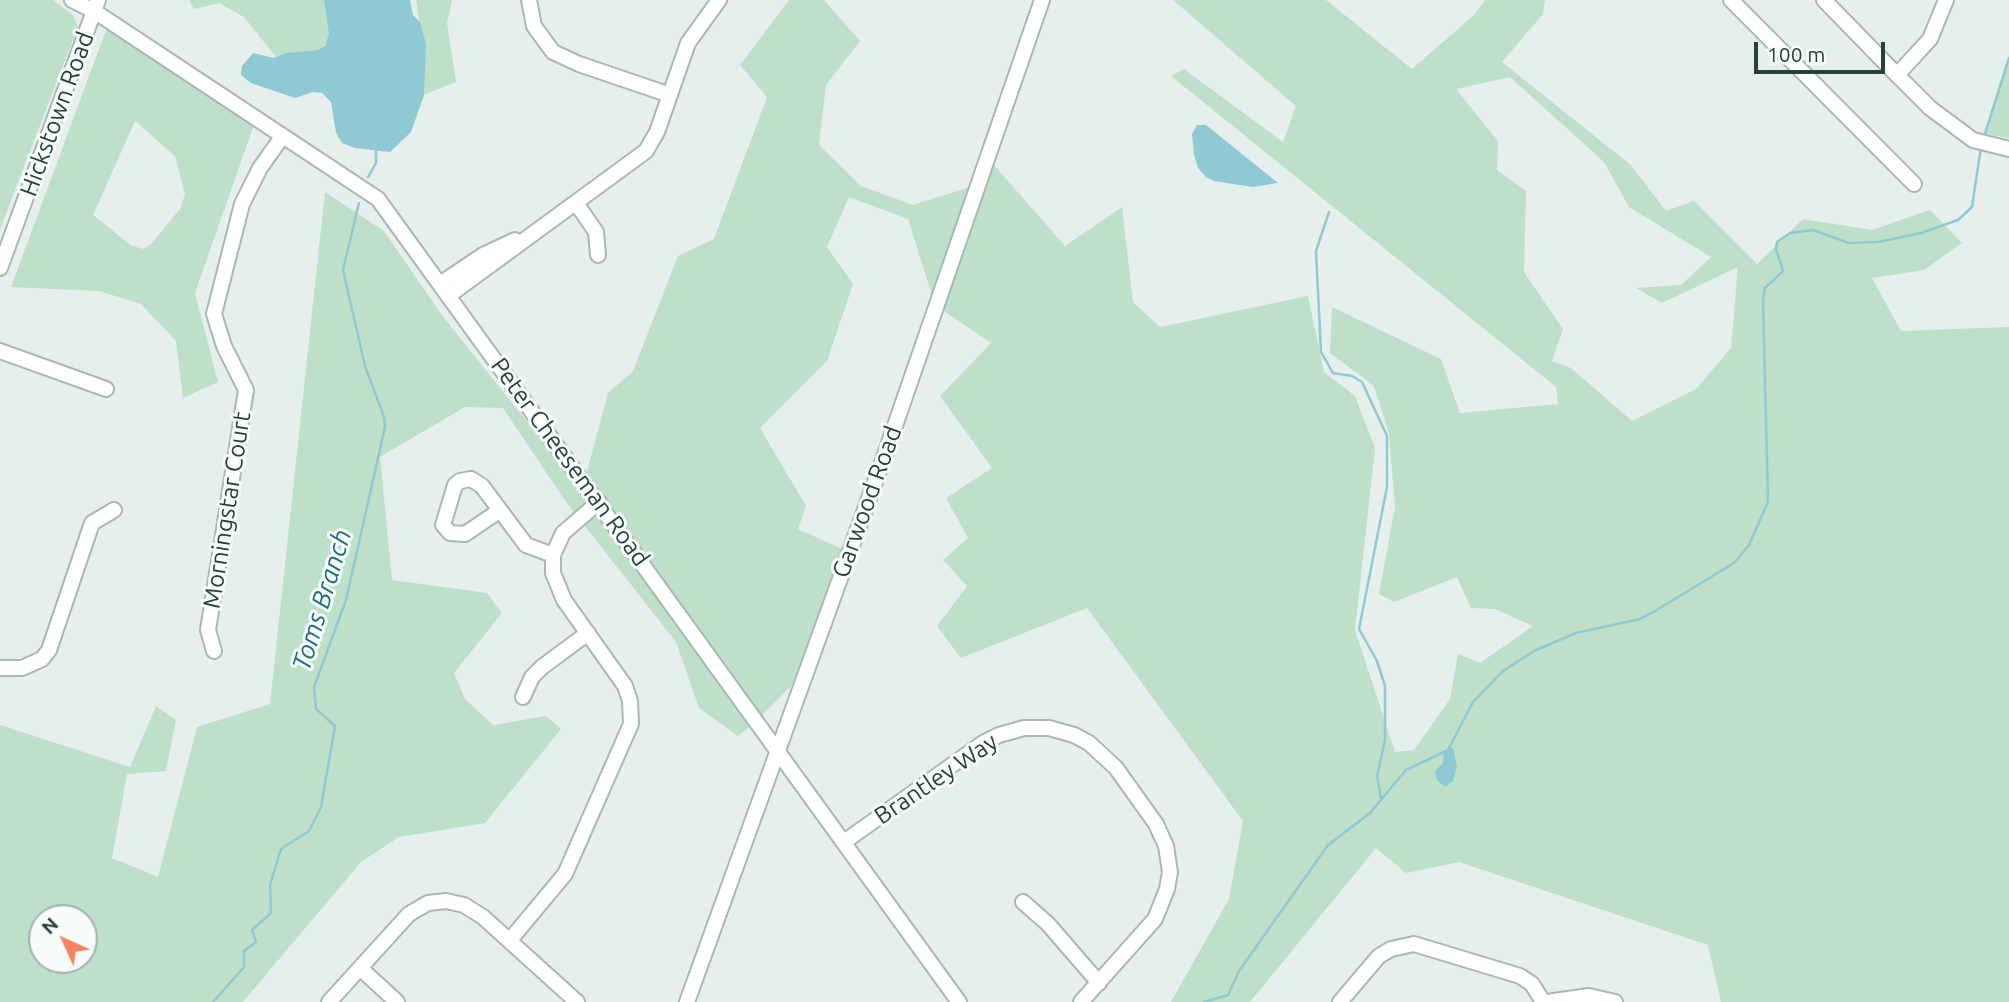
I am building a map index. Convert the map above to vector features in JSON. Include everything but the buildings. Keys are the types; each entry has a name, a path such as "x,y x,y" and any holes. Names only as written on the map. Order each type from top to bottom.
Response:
{"street":[{"name":"Peter Cheeseman Road","path":"72,0 96,6 282,137 378,199 778,748 959,1002"},
{"path":"529,0 534,26 554,51 579,64 670,95"},
{"path":"444,290 483,255 547,224 646,151 657,132 691,36 719,0"},
{"name":"Garwood Road","path":"687,1002 893,433 1042,0"},
{"path":"1731,0 1914,184"},
{"path":"1824,0 1930,108 1973,140 2009,149"},
{"path":"1897,75 1930,39 1946,0"},
{"name":"Hickstown Road","path":"0,268 96,6"},
{"name":"Morningstar Court","path":"214,651 208,629 246,390 224,346 214,314 242,204 260,167 282,137"},
{"path":"576,203 596,232 598,255"},
{"path":"0,351 106,389"},
{"path":"510,940 565,874 630,729 631,705 625,687 559,590 553,573 553,555 566,528 599,502"},
{"path":"0,668 10,669 34,664 49,650 92,523 114,510"},
{"path":"499,511 526,545 553,555"},
{"path":"523,697 532,677 542,667 588,633"},
{"name":"Brantley Way","path":"844,842 983,743 999,735 1041,728 1058,730 1081,738 1109,760 1148,813 1164,839 1170,864 1167,889 1155,919 1081,1002"},
{"path":"329,1002 410,914 428,903 446,901 464,905 483,916 578,1002"},
{"path":"1023,902 1048,924 1099,983"},
{"path":"1340,1002 1379,957 1391,949 1414,944 1520,976 1537,990 1545,1002 1589,996 1615,1002"},
{"path":"360,968 397,1002"}],"green space":[{"path":"0,0 53,0 73,15 78,27 0,229"},
{"path":"189,0 332,0 333,33 321,49 276,57 244,17 219,3 194,9"},
{"path":"416,0 452,0 447,23 456,82 416,98 424,53"},
{"path":"789,0 824,0 860,41 826,85 819,145 861,186 913,205 976,185 987,157 1065,246 1122,207 1133,302 1160,327 1308,296 1324,372 1355,396 1375,448 1355,630 1395,752 1414,750 1450,699 1458,654 1480,663 1533,626 1495,609 1471,608 1457,577 1394,602 1379,594 1395,507 1389,434 1374,386 1330,353 1332,307 1441,359 1460,413 1558,404 1556,387 1171,76 1184,69 1283,142 1296,106 1173,0 1326,0 1412,69 1475,14 1485,0 1545,0 1543,14 1502,62 1631,165 1666,211 1694,201 1757,264 1803,219 1872,230 1930,210 1962,243 1924,270 1872,278 1901,331 2009,327 2009,1002 1721,1002 1708,945 1459,862 1406,873 1376,848 1250,1002 1171,1002 1229,899 1243,821 1087,608 961,658 937,626 967,586 943,560 968,538 946,498 992,468 940,396 991,343 935,305 908,219 849,197 827,247 853,284 827,361 760,428 806,506 798,529 851,553 806,671 752,725 738,736 699,708 676,642 566,502 503,408 465,407 380,457 392,580 487,593 502,613 454,673 465,699 493,725 546,716 561,729 485,823 399,837 361,862 243,1002 0,1002 0,725 130,767 156,706 176,720 166,771 127,774 112,858 158,877 197,727 270,704 325,192 384,231 444,318 582,490 608,393 633,371 678,256 714,239 767,97 740,65","holes":["1510,77 1604,162 1629,207 1711,257 1681,285 1636,288 1662,303 1738,267 1731,348 1696,389 1632,421 1571,368 1552,361 1563,329 1524,272 1526,191 1497,170 1498,141 1456,89"]},
{"path":"109,22 256,119 195,293 218,382 183,398 176,341 141,304 99,291 11,287","holes":["135,121 175,156 185,194 180,209 144,249 132,246 93,215"]},
{"path":"2009,57 2009,138 1985,134"}],"water":[{"path":"324,0 410,0 413,15 420,22 426,44 424,95 411,132 390,152 355,148 342,143 336,133 331,102 322,93 313,92 295,98 251,83 241,75 242,66 253,53 274,58 286,53 318,50 325,46 329,34"},
{"path":"1197,125 1206,125 1278,183 1253,187 1214,181 1206,177 1198,168 1194,155 1192,134"},
{"path":"1453,747 1457,766 1453,781 1445,787 1437,780 1435,771 1443,763 1444,751"}],"waterway":[{"path":"1984,137 2009,58"},
{"path":"1204,1002 1228,995 1239,971 1328,845 1370,813 1406,770 1448,750 1473,702 1503,671 1534,651 1576,633 1640,619 1734,563 1749,545 1768,502 1763,300 1765,288 1783,271 1776,249 1777,242 1790,233 1813,230 1849,243 1878,242 1921,233 1958,220 1972,207 1981,147"},
{"name":"Toms Branch","path":"368,177 376,163 376,150"},
{"name":"Toms Branch","path":"213,1002 244,967 244,951 256,942 252,930 271,913 270,885 281,849 309,831 321,807 335,726 316,709 314,687 346,600 385,427 384,417 365,366 343,270 359,203"},
{"path":"1329,212 1316,251 1321,352 1333,373 1352,376 1362,382 1387,436 1387,487 1359,629 1377,661 1385,686 1385,740 1377,776 1381,799"}]}
